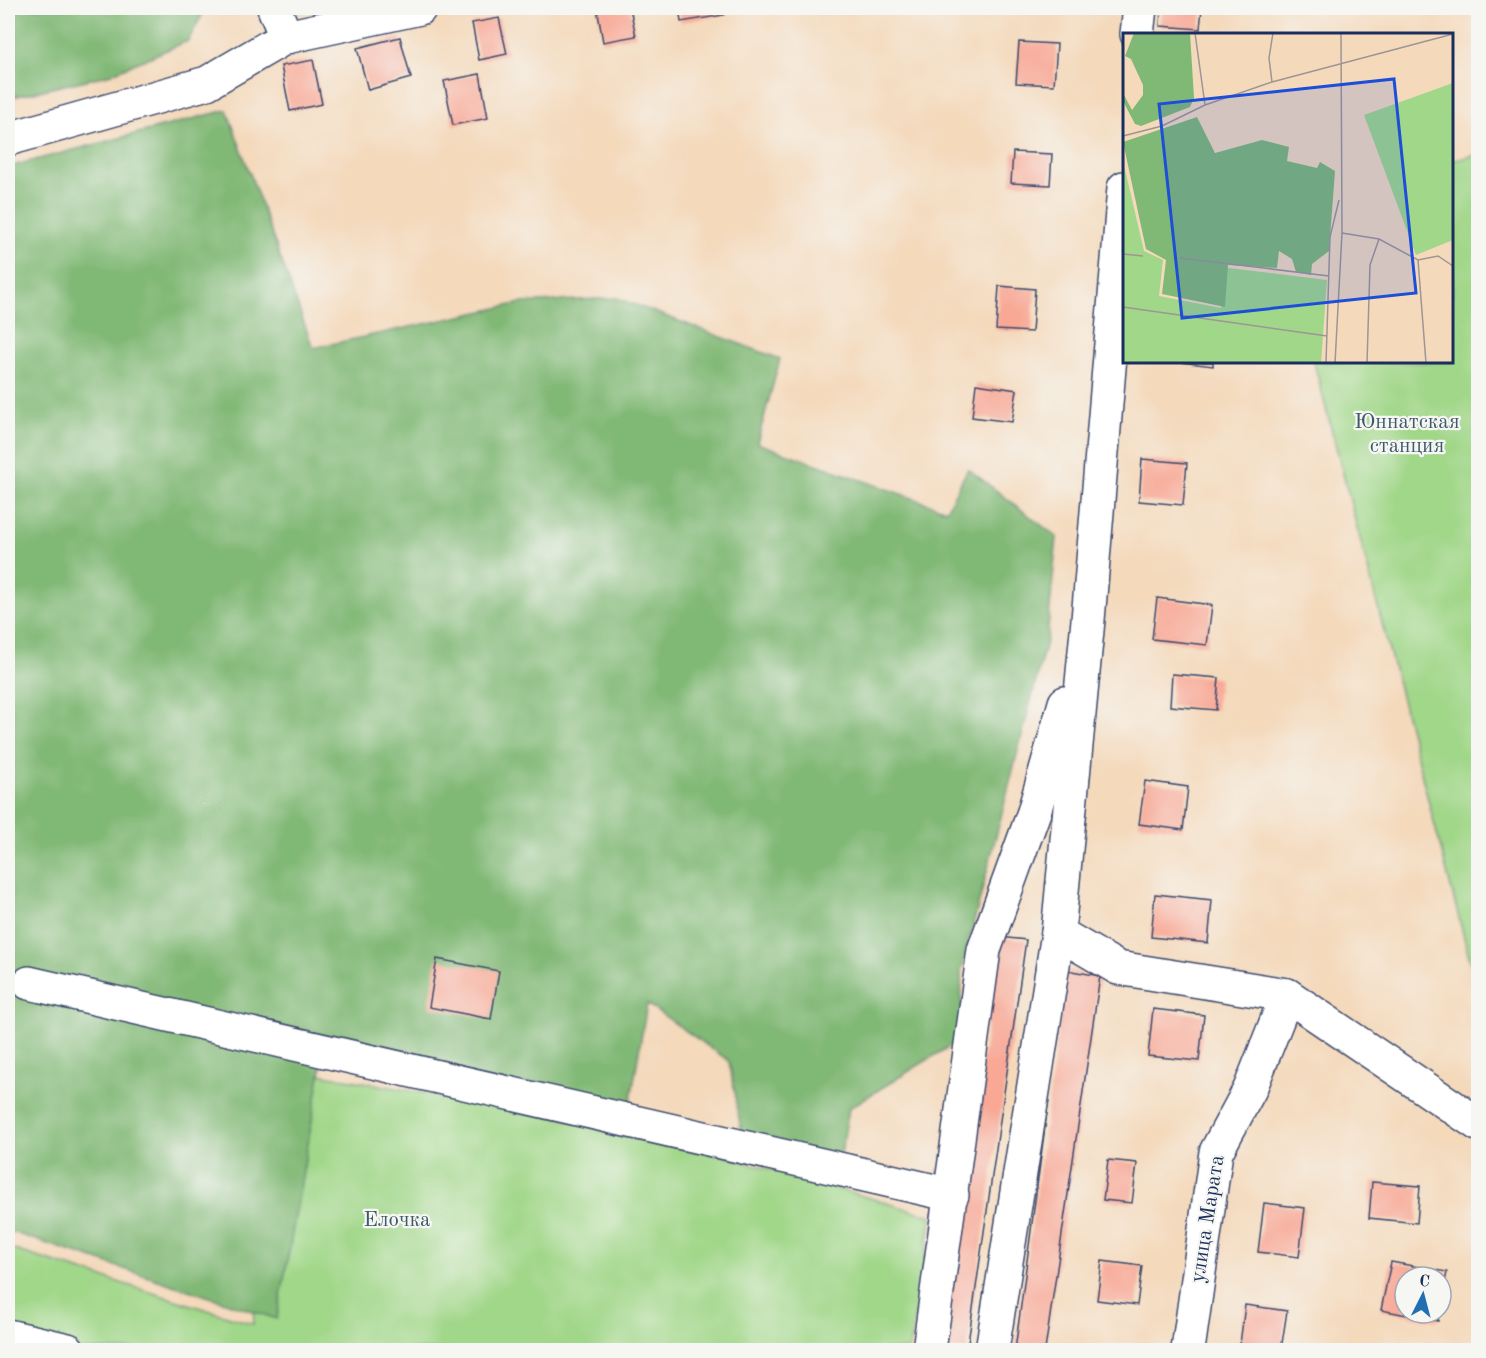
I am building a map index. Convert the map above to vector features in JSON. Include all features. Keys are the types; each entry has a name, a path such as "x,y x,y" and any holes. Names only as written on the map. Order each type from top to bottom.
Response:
{"street":[{"path":"8,139 207,83 280,22 420,8"},
{"path":"1137,33 1140,8"},
{"path":"992,1350 1058,933 1088,620 1123,211"},
{"path":"929,1350 952,1196 984,950 1034,812 1088,620"},
{"path":"1058,933 1118,968 1287,995 1479,1124"},
{"path":"29,983 952,1196"},
{"name":"улица Марата","path":"1188,1350 1216,1152 1250,1089 1287,995"},
{"path":"8,1336 68,1350"}],"green space":[{"path":"8,8 206,8 188,41 108,75 8,98"},
{"path":"227,110 313,348 521,303 617,298 780,359 757,443 946,510 968,469 1057,537 1047,638 961,972 963,1038 849,1108 838,1171 744,1147 729,1061 647,1004 629,1111 323,1058 277,1319 8,1231 8,167"},
{"name":"Юннатская станция","path":"1478,154 1478,991 1314,363 1453,363 1453,161"},
{"name":"Елочка","path":"280,1067 645,1133 932,1216 909,1350 8,1350 8,1248 253,1324"}],"building":[{"path":"597,8 630,8 636,36 603,42"},
{"path":"679,8 722,8 724,15 681,22"},
{"path":"1161,8 1202,8 1200,29 1160,26"},
{"path":"499,18 507,54 479,60 472,23"},
{"path":"400,37 411,78 368,90 357,48"},
{"path":"1019,42 1057,44 1054,85 1016,83"},
{"path":"313,60 322,104 290,111 281,66"},
{"path":"480,74 488,118 453,125 444,81"},
{"path":"1013,152 1052,154 1050,185 1011,183"},
{"path":"999,286 1035,289 1032,332 996,330"},
{"path":"1188,363 1213,363 1213,366"},
{"path":"976,384 1017,390 1012,422 972,417"},
{"path":"1142,459 1187,463 1183,505 1139,501"},
{"path":"1157,598 1212,605 1207,645 1152,639"},
{"path":"1172,674 1219,678 1216,710 1170,706"},
{"path":"1145,781 1188,787 1183,830 1139,824"},
{"path":"1155,894 1212,900 1208,943 1151,937"},
{"path":"1000,937 1026,940 967,1350 941,1350"},
{"path":"437,959 499,971 491,1019 429,1007"},
{"path":"1066,970 1100,976 1045,1350 1015,1350"},
{"path":"1153,1009 1204,1015 1199,1061 1148,1056"},
{"path":"1108,1160 1137,1163 1132,1203 1103,1200"},
{"path":"1372,1182 1420,1186 1417,1223 1369,1218"},
{"path":"1264,1203 1305,1208 1299,1257 1258,1252"},
{"path":"1102,1261 1142,1266 1137,1305 1097,1300"},
{"path":"1391,1262 1408,1265 1393,1265 1393,1312 1381,1310"},
{"path":"1245,1305 1287,1311 1281,1350 1240,1344"}]}
